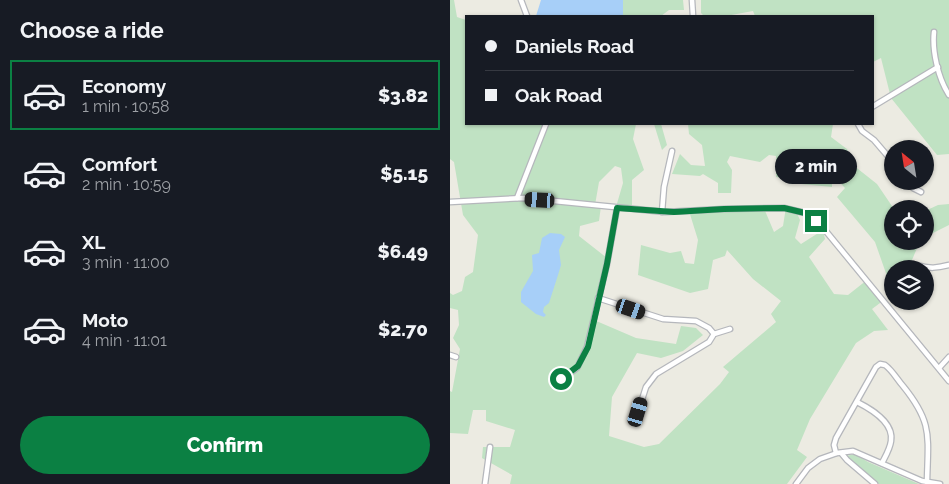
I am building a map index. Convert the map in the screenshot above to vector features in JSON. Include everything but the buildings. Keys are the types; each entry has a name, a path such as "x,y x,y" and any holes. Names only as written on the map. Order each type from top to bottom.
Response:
{"street":[{"path":"521,0 526,15"},
{"path":"692,0 694,15"},
{"path":"934,32 933,43 938,67 949,95"},
{"path":"874,106 938,67"},
{"path":"517,198 546,125"},
{"path":"859,125 862,131 874,140 884,152"},
{"path":"662,212 664,187 672,151"},
{"path":"917,190 921,192"},
{"path":"450,202 517,198 662,212 784,208 805,213 820,224 949,381"},
{"path":"553,383 565,377 580,364 588,347 607,264 617,208"},
{"path":"934,268 949,265"},
{"path":"598,298 663,319 696,322 708,328 714,334"},
{"path":"638,412 646,388 656,374 709,342 714,334 730,329"},
{"path":"450,354 456,357"},
{"path":"939,368 949,357"},
{"path":"836,454 834,445 836,438 876,367 880,364 887,366 913,399 925,420 928,436 927,482"},
{"path":"857,402 879,414 890,433 891,443 882,463"},
{"path":"485,484 490,446"},
{"path":"804,484 798,482 808,468 816,462 836,454 853,451 927,482 940,484"},
{"path":"842,454 874,484"}],"green space":[{"path":"450,0 454,0 457,17 465,20 465,125 636,125 633,139 644,170 632,180 632,209 616,207 623,183 621,168 615,166 599,182 595,205 601,206 599,221 580,226 579,236 607,258 594,320 636,338 676,344 681,326 696,328 703,335 683,351 661,358 637,353 612,397 609,436 644,447 659,444 720,384 729,372 723,367 776,322 771,314 781,301 753,279 727,250 725,256 713,260 708,289 690,293 638,275 641,245 670,253 681,251 685,263 694,264 698,240 689,211 727,210 745,205 763,206 774,232 783,226 786,207 794,207 800,220 795,238 801,244 823,230 825,239 809,257 834,294 848,295 867,280 884,300 872,309 888,330 874,331 856,343 810,419 797,450 807,457 787,484 510,484 512,475 482,458 483,447 510,447 515,430 486,421 486,410 473,410 468,434 450,433 450,391 452,392 460,349 453,338 459,325 458,310 450,308 450,293 453,295 462,291 465,277 473,272 478,235 463,215 454,162 450,159"},
{"path":"623,0 683,0 684,10 669,10 662,15 623,15"},
{"path":"701,0 949,0 949,154 937,155 934,151 934,140 925,140 891,98 881,58 874,62 874,15 755,15 753,11 731,15 703,15 701,13"},
{"path":"654,125 661,125 667,145 662,150"},
{"path":"688,125 833,125 831,137 847,149 853,165 877,184 888,200 884,200 884,250 916,250 912,260 884,260 884,268 875,242 837,197 845,188 824,166 815,164 810,167 832,181 832,187 791,183 792,176 789,171 783,178 776,177 776,156 769,155 760,162 730,156 727,162 732,170 731,193 718,193 718,183 703,174 700,176 672,174 680,154 691,165 705,166 702,145 689,134"},
{"path":"949,204 949,225 934,232 934,207"},
{"path":"855,454 868,462 919,484 879,484 846,456"}],"water":[{"path":"541,0 623,0 623,15 536,15"},
{"path":"550,233 561,234 565,237 559,250 561,265 549,303 544,307 543,312 546,315 544,317 536,314 521,302 521,292 533,271 532,255 539,253 542,238"}],"route":[{"path":"561,379 578,366 588,347 607,264 617,208 665,212 784,208 805,213 816,221"}]}
